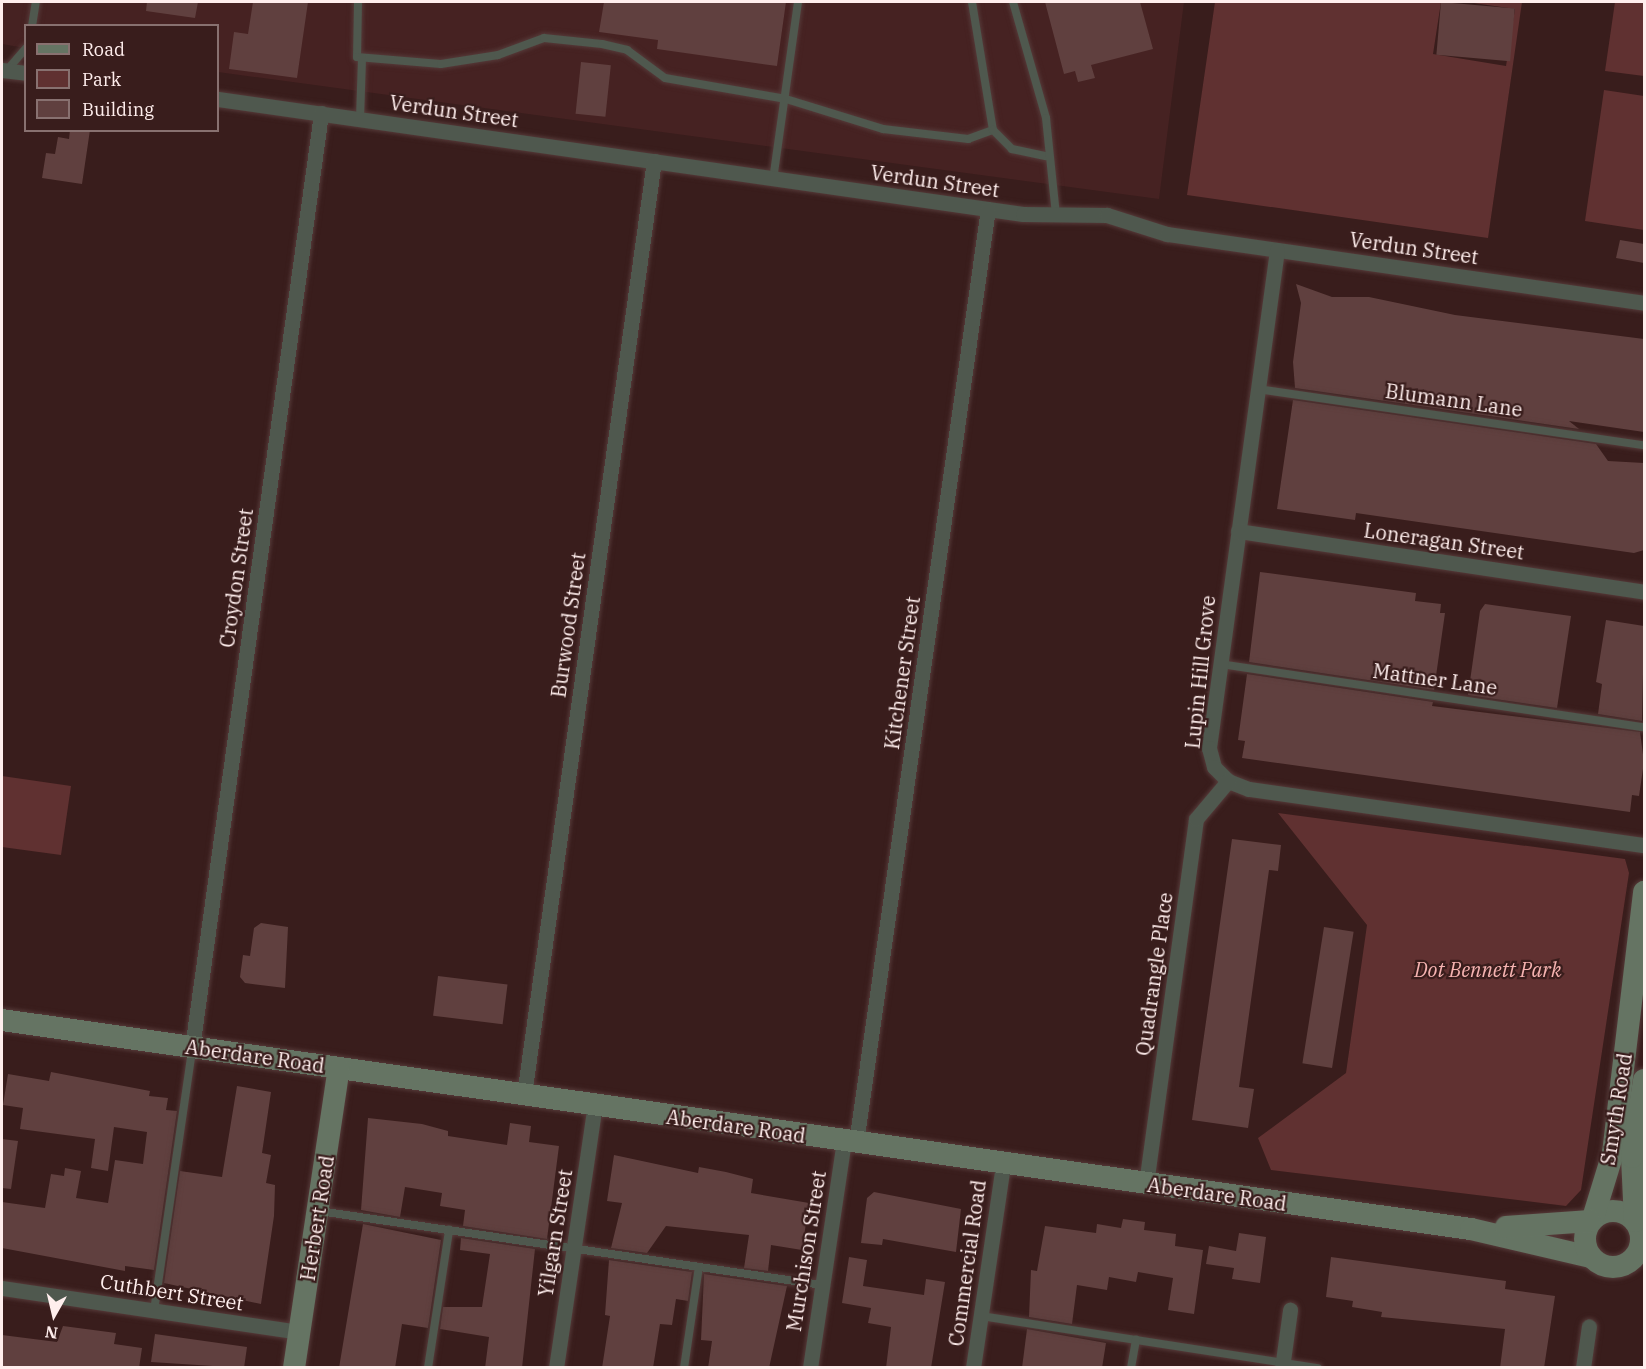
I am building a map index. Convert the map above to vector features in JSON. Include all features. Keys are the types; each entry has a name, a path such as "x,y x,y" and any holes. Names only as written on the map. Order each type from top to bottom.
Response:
{"main road":[{"name":"Smyth Road","path":"1592,1220 1612,1153 1644,892"},
{"name":"Aberdare Road","path":"2,1020 1471,1229 1590,1257"},
{"name":"Herbert Road","path":"294,1368 339,1068"},
{"name":"Smyth Road","path":"1640,1226 1632,1157 1644,1080"},
{"path":"1620,1211 1640,1226 1640,1250 1637,1262 1613,1268 1590,1257 1584,1243 1592,1220 1620,1211"},
{"name":"Aberdare Road","path":"1471,1229 1592,1220"}],"street":[{"path":"4,70 24,73"},
{"name":"Verdun Street","path":"219,99 988,209 1056,215 1107,215 1167,234 1644,303"},
{"name":"Croydon Street","path":"192,1048 321,113"},
{"name":"Burwood Street","path":"524,1095 654,161"},
{"name":"Kitchener Street","path":"850,1142 988,209"},
{"name":"Lupin Hill Grove","path":"1228,781 1214,767 1209,748 1277,250"},
{"name":"Loneragan Street","path":"1238,531 1644,592"},
{"path":"1228,781 1249,789 1644,844"},
{"name":"Quadrangle Place","path":"1146,1184 1196,819 1228,781"},
{"name":"Yilgarn Street","path":"556,1368 595,1105"},
{"name":"Murchison Street","path":"810,1368 822,1285 850,1142"},
{"name":"Commercial Road","path":"973,1368 1003,1164"},
{"name":"Cuthbert Street","path":"2,1288 300,1332"},
{"path":"1282,1365 1290,1310"},
{"path":"1583,1368 1589,1326"}],"lane":[{"path":"32,24 36,2"},
{"path":"358,2 362,58 360,119"},
{"path":"773,180 798,2"},
{"path":"972,2 993,130 1012,149 1046,156"},
{"path":"1013,2 1046,118 1046,156 1056,215"},
{"path":"362,58 441,64 498,55 544,38 589,42 627,50 665,78 786,99 932,138 968,139 993,130"},
{"path":"4,70 24,50"},
{"name":"Blumann Lane","path":"1258,388 1644,445"},
{"name":"Mattner Lane","path":"1220,664 1644,727"},
{"path":"154,1311 192,1048"},
{"path":"318,1211 822,1285"},
{"path":"428,1368 449,1230"},
{"path":"684,1368 699,1267"},
{"path":"981,1316 1136,1339 1282,1365 1318,1368"},
{"path":"1131,1368 1136,1339"}],"shaded area":[{"path":"2,2 1184,2 1159,199 219,72 219,24 24,24 24,48 2,44"}],"green space":[{"path":"1215,2 1441,2 1433,54 1506,66 1515,9 1467,2 1522,2 1488,238 1187,195"},
{"path":"1615,2 1644,2 1644,76 1605,71"},
{"path":"1604,90 1644,96 1644,230 1585,221"},
{"path":"2,776 71,786 61,855 2,847"},
{"name":"Dot Bennett Park","path":"1278,813 1625,859 1629,873 1581,1190 1566,1206 1271,1170 1258,1138 1346,1073 1367,925"}],"building":[{"path":"147,2 198,2 195,18 146,11"},
{"path":"253,2 308,2 297,78 229,69 234,32 248,34"},
{"path":"604,2 786,2 777,66 657,49 658,40 599,32"},
{"path":"1045,2 1140,2 1153,49 1091,65 1095,78 1078,82 1075,71 1064,74"},
{"path":"1441,2 1515,8 1510,61 1436,55"},
{"path":"581,62 611,65 605,117 576,114"},
{"path":"70,132 90,132 82,184 42,178 46,153 55,154 58,137 69,139"},
{"path":"1620,240 1644,244 1644,263 1616,258"},
{"path":"1296,284 1332,297 1369,297 1455,315 1644,339 1644,432 1569,421 1579,429 1295,388 1293,362 1301,303"},
{"path":"1293,400 1596,444 1608,461 1644,463 1644,550 1634,553 1356,513 1355,520 1277,509"},
{"path":"1260,572 1416,593 1415,601 1441,604 1440,613 1445,613 1434,690 1249,662"},
{"path":"1485,604 1571,616 1557,708 1468,695 1480,611"},
{"path":"1606,620 1644,626 1642,721 1598,714 1602,684 1596,682"},
{"path":"1247,674 1433,702 1432,706 1640,732 1644,762 1639,796 1632,795 1630,812 1242,758 1245,741 1238,740"},
{"path":"1232,839 1281,845 1278,871 1269,870 1239,1087 1254,1089 1248,1128 1192,1120"},
{"path":"261,923 288,927 285,988 245,983 240,977 243,955 250,956 254,928"},
{"path":"1324,927 1354,932 1332,1068 1302,1063"},
{"path":"438,976 507,985 503,1024 433,1016"},
{"path":"51,1072 150,1091 149,1096 168,1098 166,1110 177,1111 154,1270 125,1266 125,1271 2,1248 2,1202 45,1208 51,1174 64,1176 65,1168 81,1171 76,1198 108,1203 115,1160 143,1164 147,1132 114,1127 108,1171 91,1168 95,1139 20,1129 23,1108 3,1105 8,1074 49,1081"},
{"path":"237,1086 271,1092 262,1153 271,1155 266,1183 275,1185 274,1216 261,1304 164,1283 180,1171 222,1177"},
{"path":"368,1118 422,1124 448,1131 448,1136 507,1145 510,1123 531,1126 529,1142 559,1146 547,1239 463,1226 465,1210 440,1206 442,1193 405,1187 400,1217 361,1210"},
{"path":"2,1139 18,1141 11,1189 2,1188"},
{"path":"614,1155 698,1173 699,1167 726,1172 753,1179 751,1193 809,1203 802,1250 771,1245 768,1271 744,1268 749,1235 666,1226 647,1253 611,1248 622,1203 607,1201"},
{"path":"874,1192 961,1209 956,1252 883,1239 882,1245 861,1243 867,1198"},
{"path":"1123,1219 1145,1222 1144,1230 1176,1234 1175,1246 1203,1250 1194,1314 1168,1310 1173,1278 1138,1272 1136,1282 1109,1277 1107,1290 1077,1285 1072,1324 1029,1317 1031,1270 1037,1271 1045,1226 1096,1233 1097,1224 1121,1228"},
{"path":"363,1224 441,1240 428,1328 402,1324 395,1368 339,1368"},
{"path":"1239,1233 1266,1237 1260,1283 1232,1279 1234,1268 1206,1264 1209,1246 1236,1251"},
{"path":"461,1238 535,1249 522,1368 485,1368 489,1337 440,1329 443,1307 482,1307 490,1254 460,1250"},
{"path":"849,1257 867,1260 863,1286 924,1295 926,1279 945,1282 931,1368 886,1368 891,1327 868,1323 871,1308 842,1303"},
{"path":"1331,1257 1506,1281 1505,1289 1555,1296 1544,1368 1500,1368 1505,1329 1381,1317 1382,1312 1352,1307 1353,1301 1326,1297"},
{"path":"609,1260 692,1272 688,1301 676,1299 672,1325 660,1324 653,1368 602,1368 610,1316 605,1315"},
{"path":"704,1274 787,1286 769,1368 708,1368 712,1341 701,1340"},
{"path":"63,1326 116,1333 114,1344 142,1348 139,1368 2,1368 2,1335 57,1342"},
{"path":"1027,1329 1106,1343 1102,1368 1022,1368"},
{"path":"155,1334 247,1347 244,1368 151,1362"}]}
